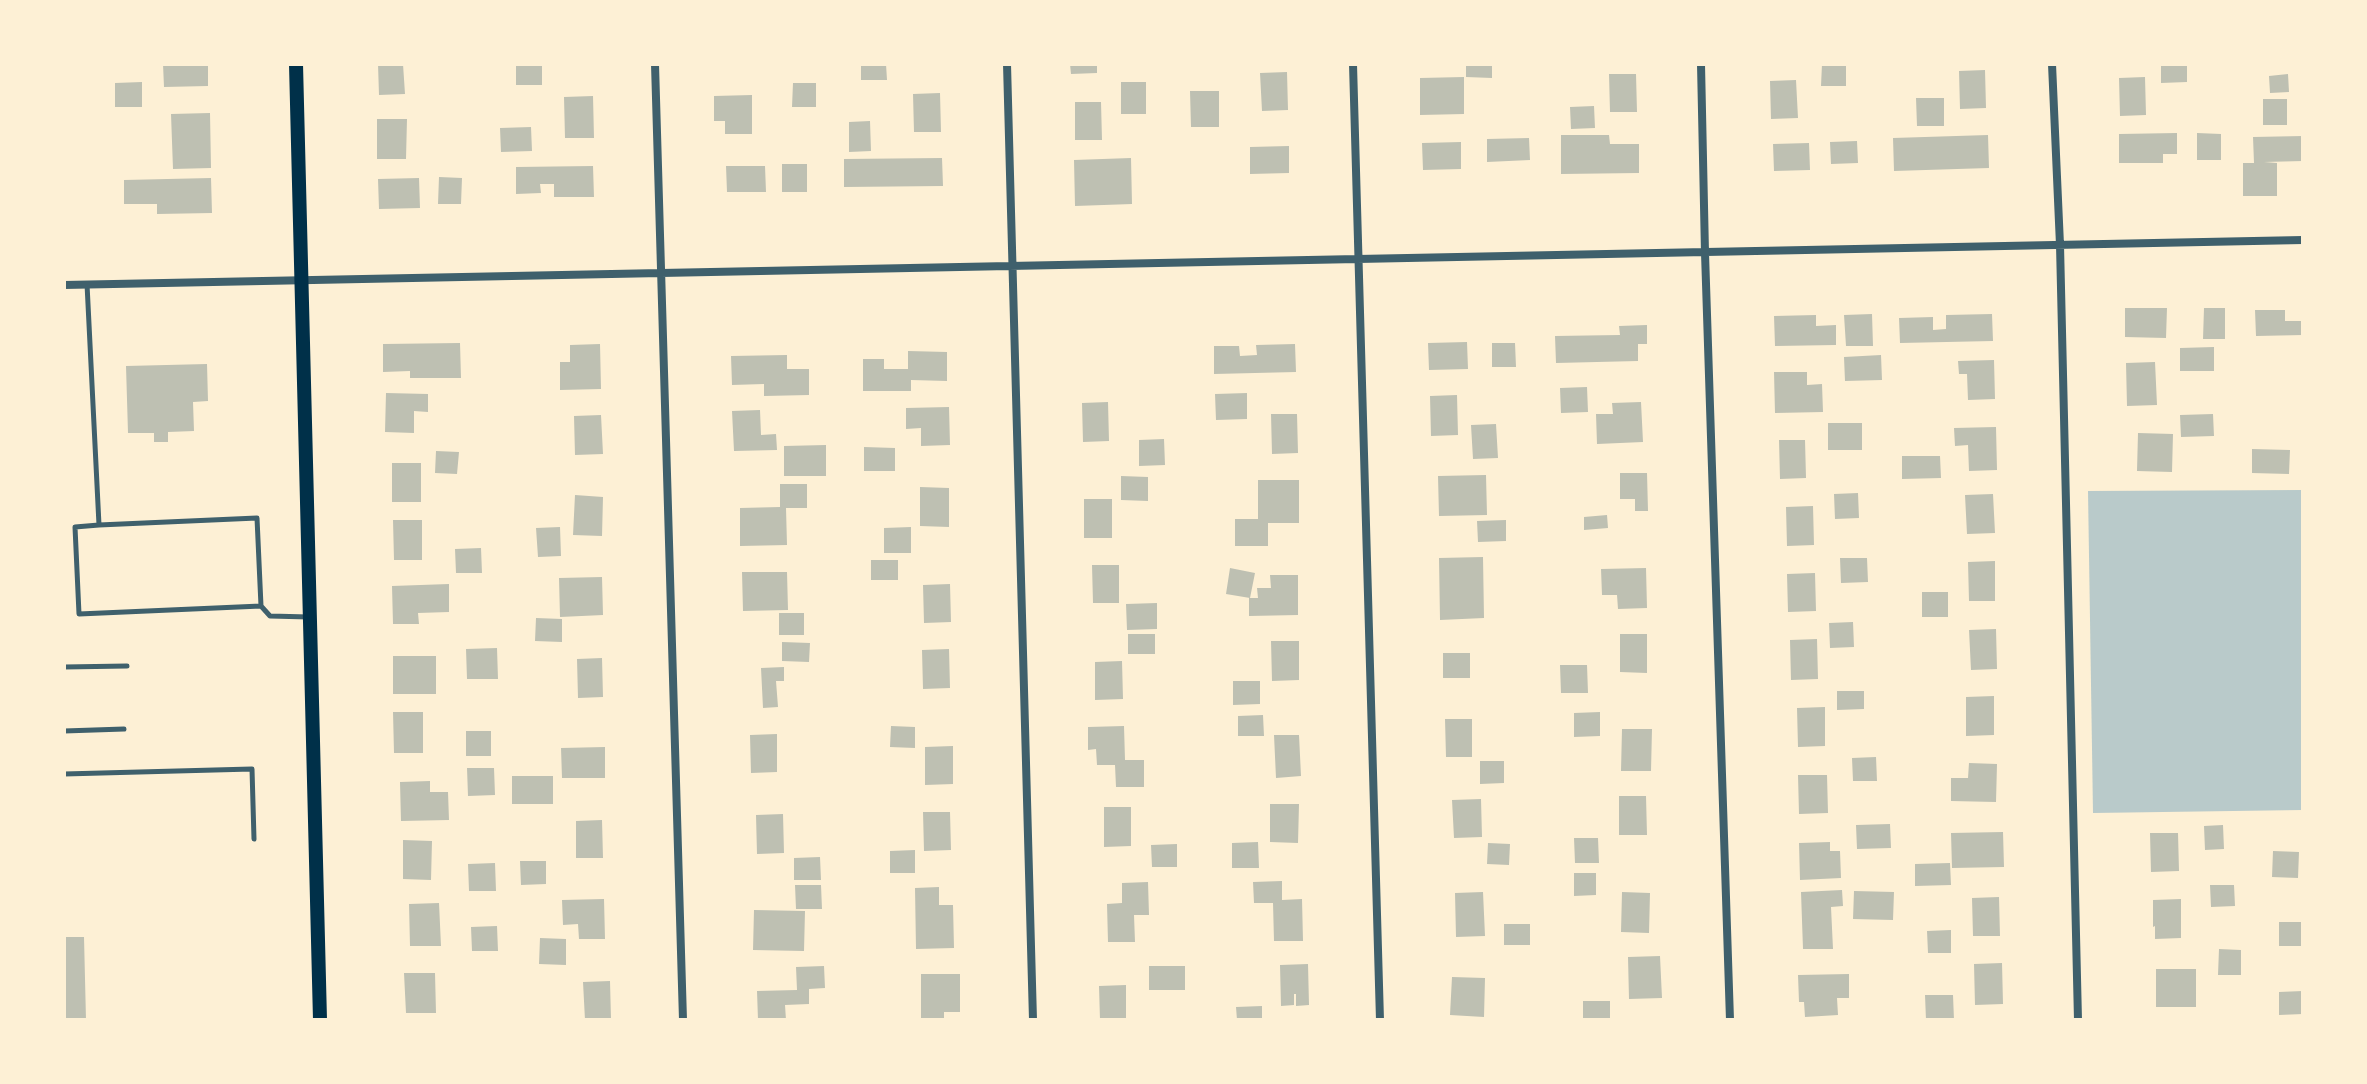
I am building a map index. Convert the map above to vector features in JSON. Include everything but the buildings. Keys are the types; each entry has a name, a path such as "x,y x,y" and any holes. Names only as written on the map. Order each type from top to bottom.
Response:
{"main road":[{"path":"296,64 320,1020"}],"street":[{"path":"655,64 683,1020"},
{"path":"1007,64 1033,1020"},
{"path":"1353,64 1380,1020"},
{"path":"1701,64 1730,1020"},
{"path":"2052,64 2060,245 2078,1020"},
{"path":"64,285 2303,240"}],"lane":[{"path":"87,284 99,525"},
{"path":"261,606 79,614 75,527 257,518 261,606 270,616 310,617"},
{"path":"64,667 127,666"},
{"path":"64,731 124,729"},
{"path":"64,774 252,769 254,839"}],"shaded area":[{"path":"2303,490 2303,810 2093,813 2088,491"}]}
